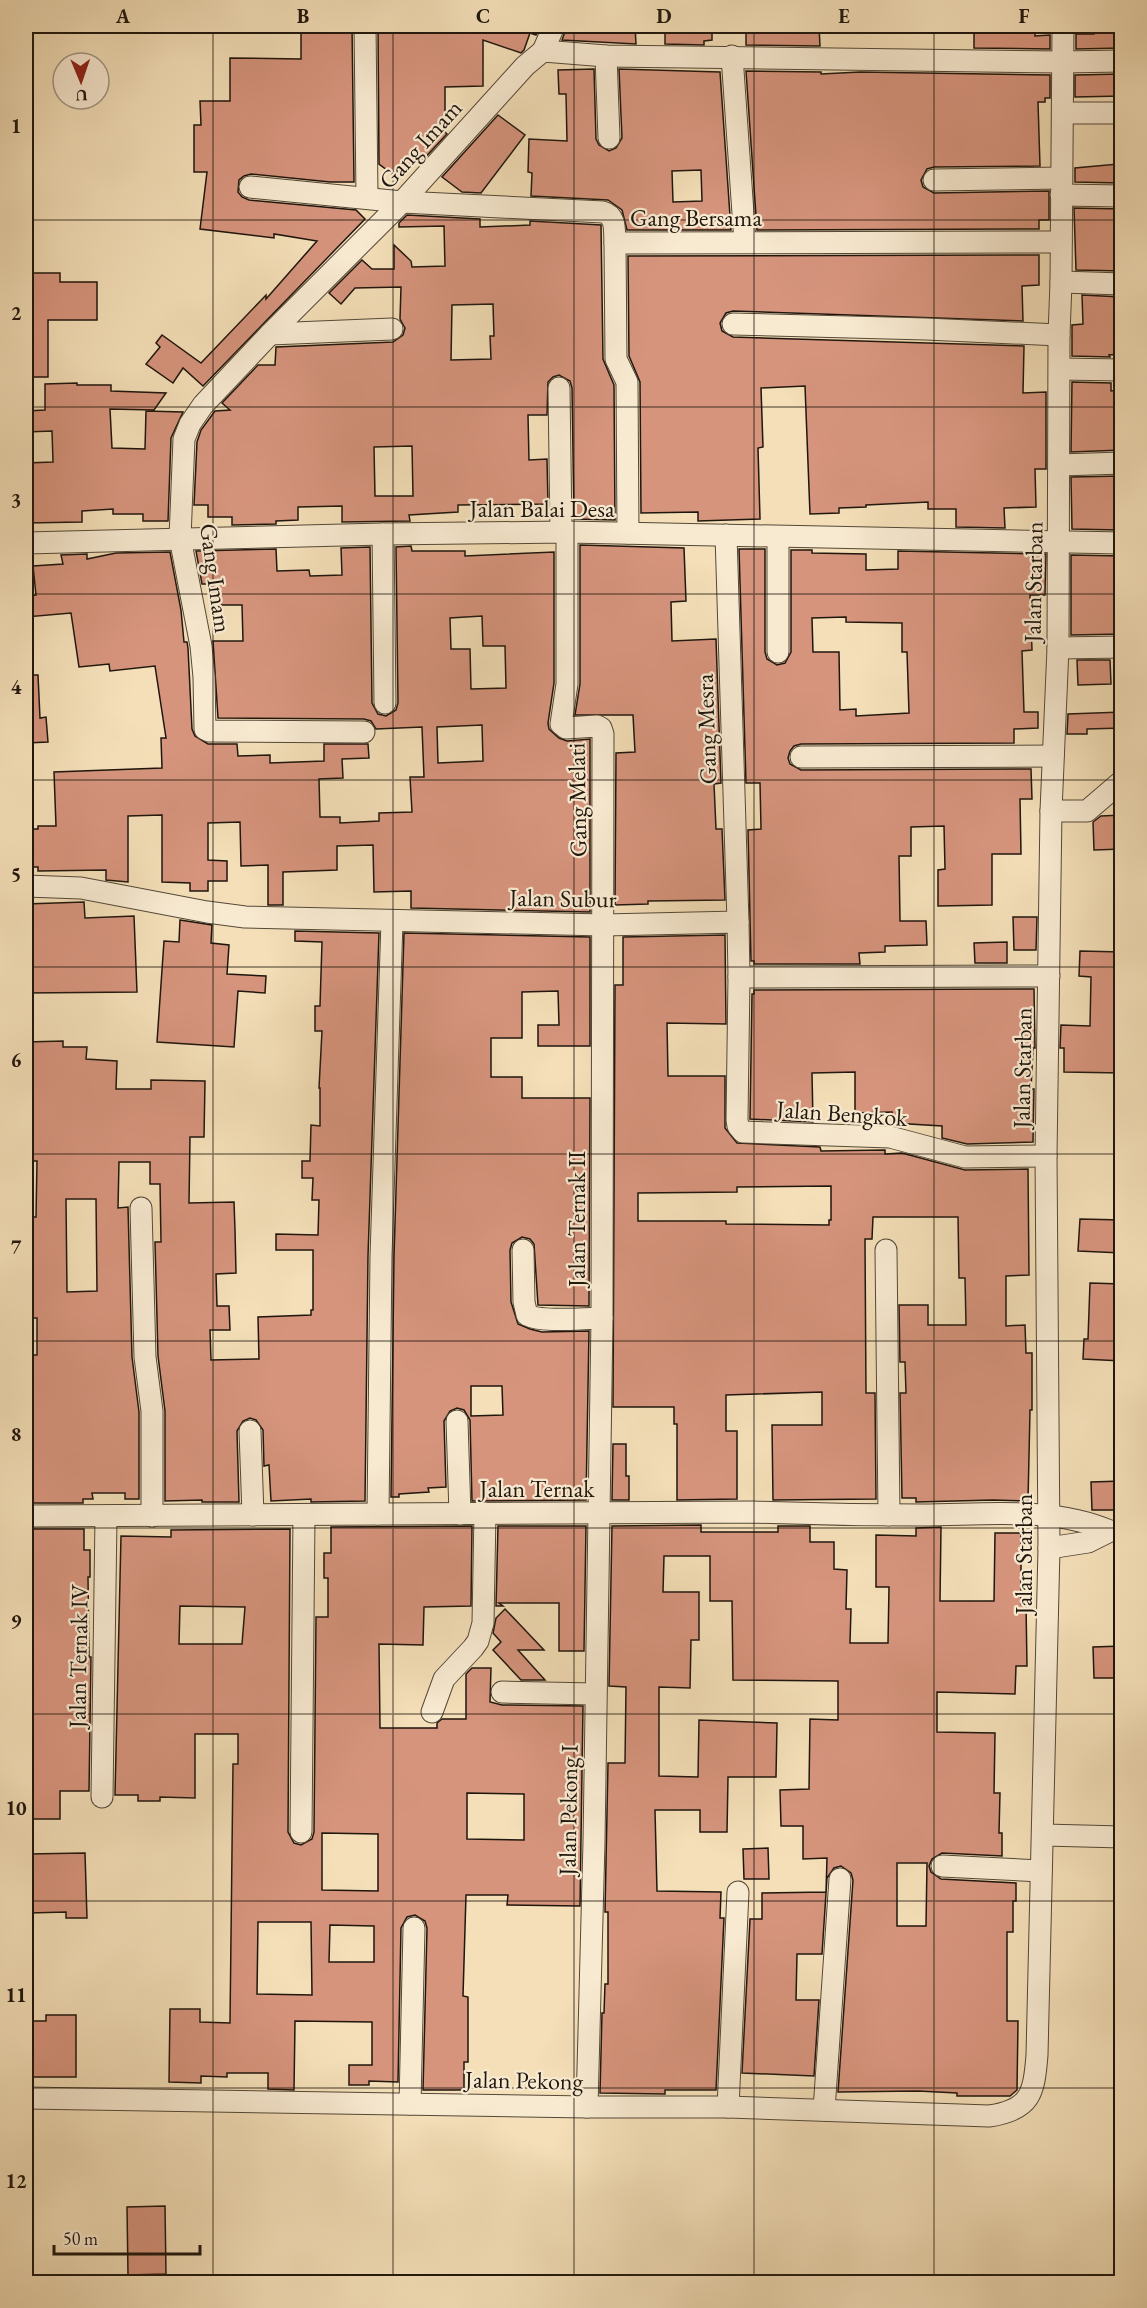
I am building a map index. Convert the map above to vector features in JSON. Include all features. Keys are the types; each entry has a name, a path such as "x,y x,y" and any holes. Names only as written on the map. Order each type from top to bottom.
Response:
{"street":[{"path":"365,26 367,197"},
{"path":"554,26 543,51 606,56 1122,61"},
{"name":"Jalan Starban","path":"1020,2106 1029,2098 1033,2089 1037,2055 1041,1871 1044,1835 1049,1548 1046,1156 1051,812 1058,648 1059,335 1064,26"},
{"name":"Gang Imam","path":"364,732 206,730 201,646 180,538 184,439 190,424 203,405 270,334 402,202 525,66 543,51"},
{"path":"606,56 609,138"},
{"path":"732,56 745,242"},
{"path":"1063,113 1122,113"},
{"path":"934,180 1061,187 1122,196"},
{"name":"Gang Bersama","path":"250,187 402,202 603,212 611,215 613,219 615,243 1061,243"},
{"path":"615,243 616,358 614,369 627,382 628,533"},
{"path":"1061,282 1122,284"},
{"path":"733,324 1059,335"},
{"path":"270,334 392,329"},
{"path":"1060,369 1122,370"},
{"path":"559,388 564,532"},
{"path":"1060,465 1122,463"},
{"name":"Jalan Balai Desa","path":"26,543 180,538 564,532 1122,543"},
{"name":"Gang Melati","path":"564,532 567,684 561,724 566,728 597,726 601,728 603,734 604,925"},
{"path":"383,534 385,703"},
{"name":"Gang Mesra","path":"726,535 738,922"},
{"path":"778,537 778,652"},
{"path":"1058,648 1122,647"},
{"path":"801,757 1053,756"},
{"path":"1051,812 1087,811 1122,781"},
{"name":"Jalan Subur","path":"26,886 81,888 245,917 604,925 738,922"},
{"path":"378,1514 381,1256 392,921"},
{"path":"738,922 739,977 1049,976"},
{"name":"Jalan Ternak II","path":"598,1514 602,1318 604,925"},
{"name":"Jalan Bengkok","path":"739,977 737,1120 740,1130 890,1137 965,1157 1046,1156"},
{"path":"141,1208 145,1357 152,1411 152,1516"},
{"path":"523,1250 524,1302 527,1315 533,1318 602,1318"},
{"path":"886,1250 889,1515"},
{"path":"457,1422 460,1514"},
{"path":"250,1431 253,1515"},
{"name":"Jalan Ternak","path":"26,1516 753,1512 889,1515 1049,1514 1088,1522 1116,1531"},
{"path":"432,1712 444,1679 478,1641 483,1623 485,1513"},
{"name":"Jalan Pekong I","path":"587,2107 594,1842 598,1514"},
{"path":"301,1832 304,1515"},
{"name":"Jalan Ternak IV","path":"102,1797 106,1516"},
{"path":"1049,1548 1088,1542 1116,1531"},
{"path":"502,1692 595,1694"},
{"path":"1044,1835 1122,1837"},
{"path":"942,1866 1041,1871"},
{"path":"824,2110 840,1880"},
{"path":"728,2107 738,1892"},
{"path":"410,2104 414,1929"},
{"name":"Jalan Pekong","path":"26,2098 587,2107 728,2107 989,2116 1007,2113 1020,2106"}],"building":[{"path":"301,26 352,26 354,182 330,182 251,174 239,180 238,192 249,200 356,210 365,219 203,386 183,368 173,383 146,364 160,347 156,343 162,335 201,363 266,295 266,299 317,241 274,234 274,238 200,229 207,172 194,172 194,125 201,125 200,101 230,101 230,58 301,59"},
{"path":"378,26 540,26 536,35 530,33 521,53 483,40 483,86 445,87 445,132 447,134 421,162 416,158 399,179 379,164"},
{"path":"567,26 635,26 636,44 562,40"},
{"path":"665,26 712,26 712,40 704,41 704,45 665,44"},
{"path":"746,26 819,26 820,46 746,45"},
{"path":"974,26 1035,26 1035,36 1050,35 1050,49 974,48"},
{"path":"1122,29 1122,48 1076,49 1076,34 1094,34 1094,30"},
{"path":"594,69 596,139 599,145 609,151 616,148 622,138 619,69 720,72 731,230 627,230 622,210 608,200 531,196 532,173 528,172 529,139 567,141 566,94 559,94 558,70","holes":["701,170 702,201 673,202 672,171"]},
{"path":"746,71 821,72 821,74 860,72 1050,75 1050,98 1045,98 1045,102 1038,102 1040,166 934,167 927,169 921,180 923,187 934,193 1049,191 1049,220 1039,220 1039,229 757,230"},
{"path":"1122,74 1122,96 1075,97 1075,75"},
{"path":"498,115 525,135 481,193 462,192 442,177"},
{"path":"1118,164 1119,183 1075,182 1075,168"},
{"path":"1074,208 1122,209 1122,271 1076,270"},
{"path":"407,215 480,219 480,227 530,225 530,221 601,225 603,359 614,385 615,520 574,519 572,388 570,381 559,375 548,382 547,415 528,415 529,460 547,459 548,504 458,505 458,512 409,515 410,521 342,522 342,506 298,507 298,520 276,521 276,524 232,525 232,517 208,517 208,505 194,505 197,442 201,430 215,411 230,410 222,403 258,365 275,365 276,347 393,342 403,335 405,328 400,319 401,287 355,288 341,304 329,293 362,260 372,269 394,269 394,245 411,261 412,267 445,266 444,226 399,227 399,223","holes":["493,304 494,336 490,336 491,359 451,360 452,305","412,446 413,496 375,496 374,447"]},
{"path":"1039,255 1039,285 1022,286 1023,321 733,311 726,313 720,323 722,331 733,337 1024,346 1023,393 1046,392 1046,469 1035,469 1036,507 1004,508 1005,528 956,527 956,509 928,509 928,502 866,505 866,507 839,508 839,513 810,514 805,386 761,388 763,447 758,448 760,519 698,521 698,512 641,513 640,382 629,356 628,256"},
{"path":"26,273 60,273 60,282 97,282 97,320 48,320 48,377 26,377"},
{"path":"1082,295 1122,297 1122,354 1109,355 1110,357 1072,356 1072,325 1083,324"},
{"path":"1072,382 1111,383 1111,391 1118,390 1118,415 1122,415 1122,450 1071,452"},
{"path":"77,383 77,385 111,385 111,391 166,393 154,410 110,409 112,448 145,449 146,411 183,412 171,438 168,521 143,521 143,514 113,514 113,509 82,511 82,522 26,523 26,463 53,462 52,431 26,432 26,411 45,410 45,384"},
{"path":"1122,476 1122,488 1118,488 1119,530 1072,529 1071,477"},
{"path":"580,545 684,548 686,601 671,602 672,641 716,639 721,783 714,784 716,829 722,829 725,900 648,901 648,904 615,905 616,753 635,752 633,715 575,715 580,684"},
{"path":"411,546 412,551 465,551 465,556 554,552 554,683 548,723 549,729 559,738 567,741 590,739 590,912 411,908 411,891 374,892 373,845 337,846 337,870 283,872 283,905 268,905 268,865 241,866 240,822 208,823 208,860 227,861 227,881 208,881 208,891 190,891 190,883 162,882 162,815 128,816 128,882 106,880 106,870 38,871 38,867 26,867 26,829 56,826 54,772 162,768 161,738 166,738 155,666 110,671 109,664 79,667 71,613 26,617 26,596 36,595 33,566 63,564 61,555 87,554 87,559 116,553 170,552 181,610 184,642 187,642 188,648 192,729 195,736 208,744 237,744 238,756 270,755 270,763 324,761 324,744 368,744 369,758 342,759 343,778 319,779 320,817 340,817 340,823 379,821 379,813 412,812 410,777 424,777 422,727 376,729 371,721 364,719 218,718 213,641 243,641 242,605 212,605 211,584 202,584 196,551 276,549 277,571 309,570 310,576 342,575 341,548 370,547 372,703 378,714 386,716 396,710 398,703 396,547","holes":["482,616 483,646 505,646 506,688 471,689 470,649 451,649 450,618","482,725 483,761 438,763 437,727"]},
{"path":"739,549 765,549 765,652 767,659 777,665 785,663 791,652 791,550 812,550 812,553 866,554 866,570 898,569 898,551 1046,554 1045,595 1030,595 1032,650 1022,651 1024,712 1038,712 1038,728 1014,729 1014,743 801,744 794,746 788,758 790,764 801,770 1031,769 1032,799 1020,799 1021,854 992,854 992,905 938,906 938,870 945,869 944,826 911,827 911,856 899,856 900,921 926,921 927,945 885,946 885,952 859,953 860,964 754,964 754,961 751,961 748,830 761,829 760,783 746,783","holes":["846,617 846,622 902,623 902,652 907,652 909,713 856,716 856,709 840,710 839,652 813,652 812,618"]},
{"path":"1071,555 1122,556 1122,634 1071,635"},
{"path":"1077,660 1110,660 1111,684 1078,685"},
{"path":"26,675 38,675 40,718 46,717 48,742 26,743"},
{"path":"1122,712 1122,728 1087,729 1087,734 1067,734 1068,714"},
{"path":"1122,815 1122,849 1094,850 1093,822 1101,816"},
{"path":"84,902 85,918 134,916 137,992 26,993 26,904"},
{"path":"1013,917 1037,917 1036,950 1014,950"},
{"path":"180,920 212,925 211,943 229,945 227,974 266,976 265,993 238,991 234,1047 157,1042 164,941 179,942"},
{"path":"295,931 379,933 368,1256 365,1501 311,1502 311,1499 271,1501 269,1465 264,1466 263,1430 256,1420 250,1418 243,1421 237,1431 239,1502 165,1501 165,1411 158,1356 155,1242 161,1242 160,1184 150,1184 150,1162 119,1162 118,1208 128,1207 132,1357 139,1412 139,1499 125,1499 125,1493 92,1493 93,1499 83,1499 83,1503 32,1503 32,1499 26,1499 26,1355 37,1355 37,1318 26,1318 26,1217 36,1217 37,1161 26,1161 26,1042 63,1041 63,1047 87,1047 86,1059 117,1061 116,1089 151,1089 151,1080 205,1081 204,1137 190,1137 189,1203 234,1202 236,1273 216,1274 217,1306 229,1306 230,1330 210,1330 211,1360 259,1359 258,1317 311,1315 311,1310 313,1310 313,1250 276,1250 276,1234 318,1235 319,1200 312,1200 313,1178 302,1178 302,1161 310,1161 311,1125 320,1126 322,1031 315,1031 315,1006 320,1006 322,942 295,941","holes":["66,1199 96,1199 97,1291 67,1292"]},
{"path":"404,933 590,937 590,1046 538,1046 538,1025 559,1025 558,991 522,992 522,1038 491,1038 491,1077 522,1077 522,1098 590,1098 589,1306 538,1305 534,1244 530,1239 522,1237 512,1243 510,1250 511,1302 518,1324 542,1332 589,1331 586,1500 472,1501 470,1420 464,1410 457,1408 450,1411 444,1421 446,1487 428,1488 429,1492 399,1494 399,1497 391,1497 394,1256","holes":["471,1386 502,1386 503,1415 471,1416"]},
{"path":"725,935 726,1024 667,1023 668,1076 725,1076 725,1128 737,1143 820,1147 821,1151 885,1150 885,1154 902,1153 965,1170 1028,1169 1029,1275 1006,1276 1006,1326 1025,1325 1026,1353 1032,1353 1028,1501 916,1502 916,1498 902,1498 900,1393 906,1393 905,1362 900,1362 899,1305 928,1305 928,1325 966,1325 965,1278 959,1278 958,1217 873,1217 872,1239 865,1239 866,1393 875,1393 876,1499 773,1500 772,1425 822,1425 822,1392 726,1395 726,1431 737,1431 737,1499 677,1500 677,1424 674,1424 674,1407 613,1407 615,985 623,985 623,937","holes":["831,1186 831,1220 829,1220 829,1225 726,1224 726,1221 638,1221 638,1193 737,1192 737,1187"]},
{"path":"1007,942 1007,963 975,963 974,943"},
{"path":"1080,951 1122,952 1122,1073 1064,1072 1064,1048 1060,1048 1061,1025 1090,1026 1091,977 1079,976"},
{"path":"1034,989 1035,1048 1033,1048 1031,1089 1034,1089 1033,1142 967,1144 942,1138 942,1126 893,1123 892,1112 855,1113 855,1072 812,1073 813,1122 750,1119 752,994 754,990"},
{"path":"1080,1219 1122,1220 1122,1253 1078,1251"},
{"path":"1090,1283 1122,1284 1122,1361 1083,1359 1084,1339 1088,1339"},
{"path":"613,1444 626,1444 629,1500 612,1500"},
{"path":"1122,1481 1122,1510 1092,1510 1091,1482"},
{"path":"701,1525 701,1532 778,1532 778,1526 810,1526 810,1542 834,1542 834,1569 847,1570 846,1609 851,1609 850,1643 888,1643 889,1587 876,1587 876,1535 916,1536 916,1528 941,1527 940,1601 994,1601 995,1533 1021,1533 1021,1604 1026,1604 1027,1666 1016,1666 1015,1694 937,1692 937,1732 995,1733 994,1793 1000,1793 999,1833 1002,1833 1002,1856 942,1853 932,1859 929,1866 931,1872 941,1879 1016,1883 1016,1901 1013,1901 1013,1932 1007,1932 1007,2021 1018,2021 1017,2090 1010,2096 957,2096 957,2093 918,2091 838,2092 853,1880 851,1873 841,1866 834,1868 827,1878 822,1954 797,1954 796,2000 819,2000 814,2076 742,2073 750,1919 762,1919 762,1893 826,1892 827,1858 803,1859 803,1826 781,1826 780,1790 809,1789 810,1719 838,1720 838,1681 733,1680 732,1601 710,1601 710,1556 664,1556 663,1592 699,1592 699,1640 691,1640 690,1688 659,1687 659,1776 698,1777 699,1720 777,1723 776,1777 728,1777 727,1832 700,1832 700,1810 655,1810 657,1891 721,1892 720,1918 724,1918 716,2090 665,2090 665,2094 600,2093 602,2013 604,2013 605,1984 608,1984 608,1912 605,1912 608,1763 625,1763 626,1687 609,1686 612,1526","holes":["897,1863 927,1863 926,1926 897,1926"]},
{"path":"472,1526 471,1606 424,1607 423,1645 379,1644 380,1728 437,1728 437,1723 442,1719 466,1719 466,1674 472,1668 491,1668 490,1702 502,1705 583,1706 580,1906 507,1905 508,1895 466,1895 463,1996 468,1997 468,2062 464,2062 464,2090 423,2090 427,1928 425,1921 415,1915 407,1917 401,1928 398,2082 369,2081 369,2085 349,2085 349,2065 372,2065 372,2022 295,2021 294,2090 268,2089 268,2073 227,2073 227,2077 201,2076 201,2083 169,2082 170,2009 200,2009 200,2022 230,2023 233,1764 238,1764 238,1734 195,1734 195,1798 160,1797 160,1801 138,1801 138,1795 115,1795 121,1536 171,1537 171,1530 290,1529 288,1832 294,1843 301,1845 312,1839 314,1832 316,1617 328,1617 328,1578 324,1578 324,1553 331,1553 331,1527","holes":["180,1606 245,1607 242,1644 179,1644","467,1793 524,1794 524,1840 467,1839","322,1833 378,1834 378,1891 322,1890","258,1922 311,1922 312,1995 257,1994","330,1925 374,1926 374,1962 329,1962"]},
{"path":"498,1526 586,1526 584,1651 559,1651 559,1603 499,1603 503,1606 496,1606"},
{"path":"32,1529 84,1529 84,1550 90,1550 90,1577 88,1577 89,1657 91,1657 89,1791 60,1791 60,1819 26,1819 26,1796 33,1796 32,1730 26,1730 27,1550 32,1549"},
{"path":"505,1609 544,1650 518,1650 545,1680 521,1680 493,1650 501,1642 493,1633 496,1618"},
{"path":"1122,1646 1122,1678 1094,1678 1093,1647"},
{"path":"768,1848 769,1879 744,1879 743,1849"},
{"path":"85,1853 87,1918 66,1918 66,1912 29,1913 28,1854"},
{"path":"46,2015 76,2015 76,2077 26,2077 26,2021 46,2021"},
{"path":"165,2206 166,2274 128,2275 127,2207"}]}
